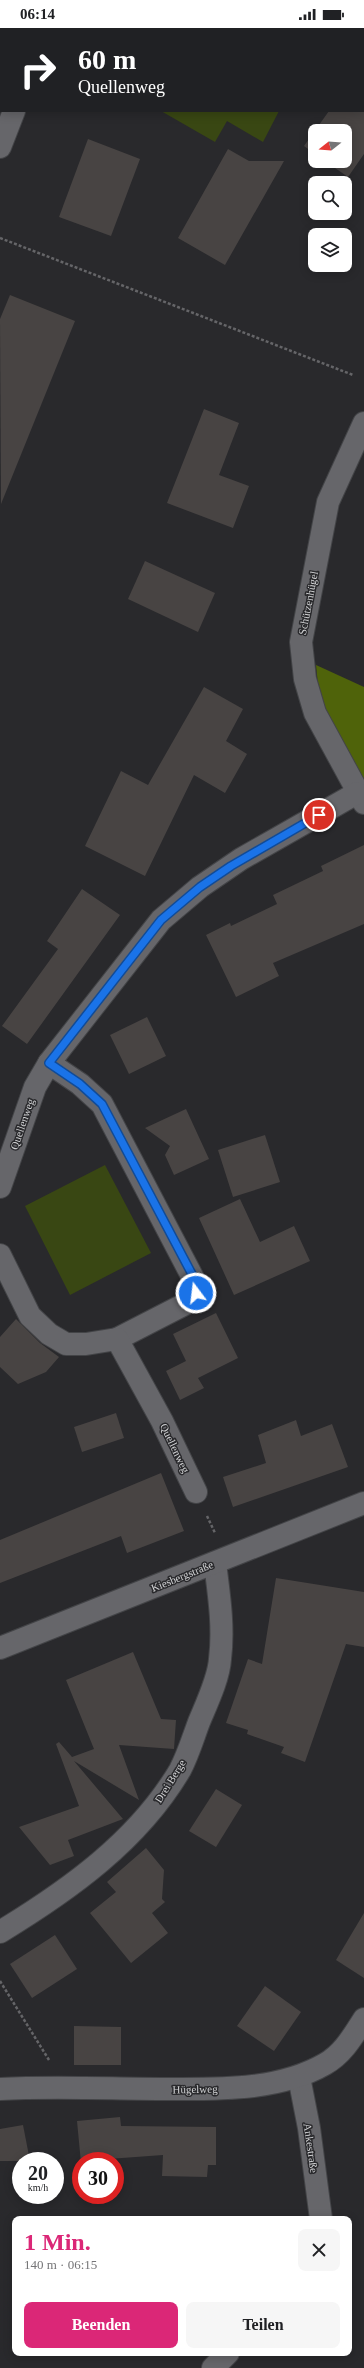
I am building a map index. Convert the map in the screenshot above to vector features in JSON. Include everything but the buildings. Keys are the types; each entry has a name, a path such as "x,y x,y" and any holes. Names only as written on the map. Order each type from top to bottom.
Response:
{"street":[{"path":"0,147 14,112"},
{"name":"Schützenhügel","path":"361,798 315,713 305,679 301,642 328,502 364,423"},
{"name":"Quellenweg","path":"0,1187 35,1087 49,1063 161,920 200,887 242,859 361,798"},
{"path":"0,1255 30,1316 49,1334 66,1344 86,1344 117,1339 189,1302 196,1293 194,1278 102,1104 80,1084 49,1063"},
{"name":"Quellenweg","path":"117,1339 162,1421 196,1492"},
{"name":"Kiesbergstraße","path":"0,1648 364,1503"},
{"name":"Drei Berge","path":"0,1932 31,1913 103,1860 141,1825 180,1769 204,1709 220,1661 222,1613 215,1563"},
{"name":"Hügelweg","path":"0,2089 216,2089 274,2083 299,2076 326,2064 345,2048 364,2019"},
{"name":"Ankestraße","path":"299,2076 309,2128 321,2216"},
{"path":"213,2368 225,2356"}],"path":[{"path":"0,238 353,375"},
{"path":"196,1492 215,1534 215,1563"},
{"path":"0,1981 66,2088"}],"green space":[{"path":"163,112 278,112 263,142 227,121 215,142"},
{"path":"316,665 364,687 364,789 321,715"},
{"path":"105,1165 151,1253 70,1295 25,1206"}],"route":[{"path":"196,1293 194,1278 102,1104 80,1084 49,1063 75,1027 161,920 200,887 231,866 319,815"}]}
